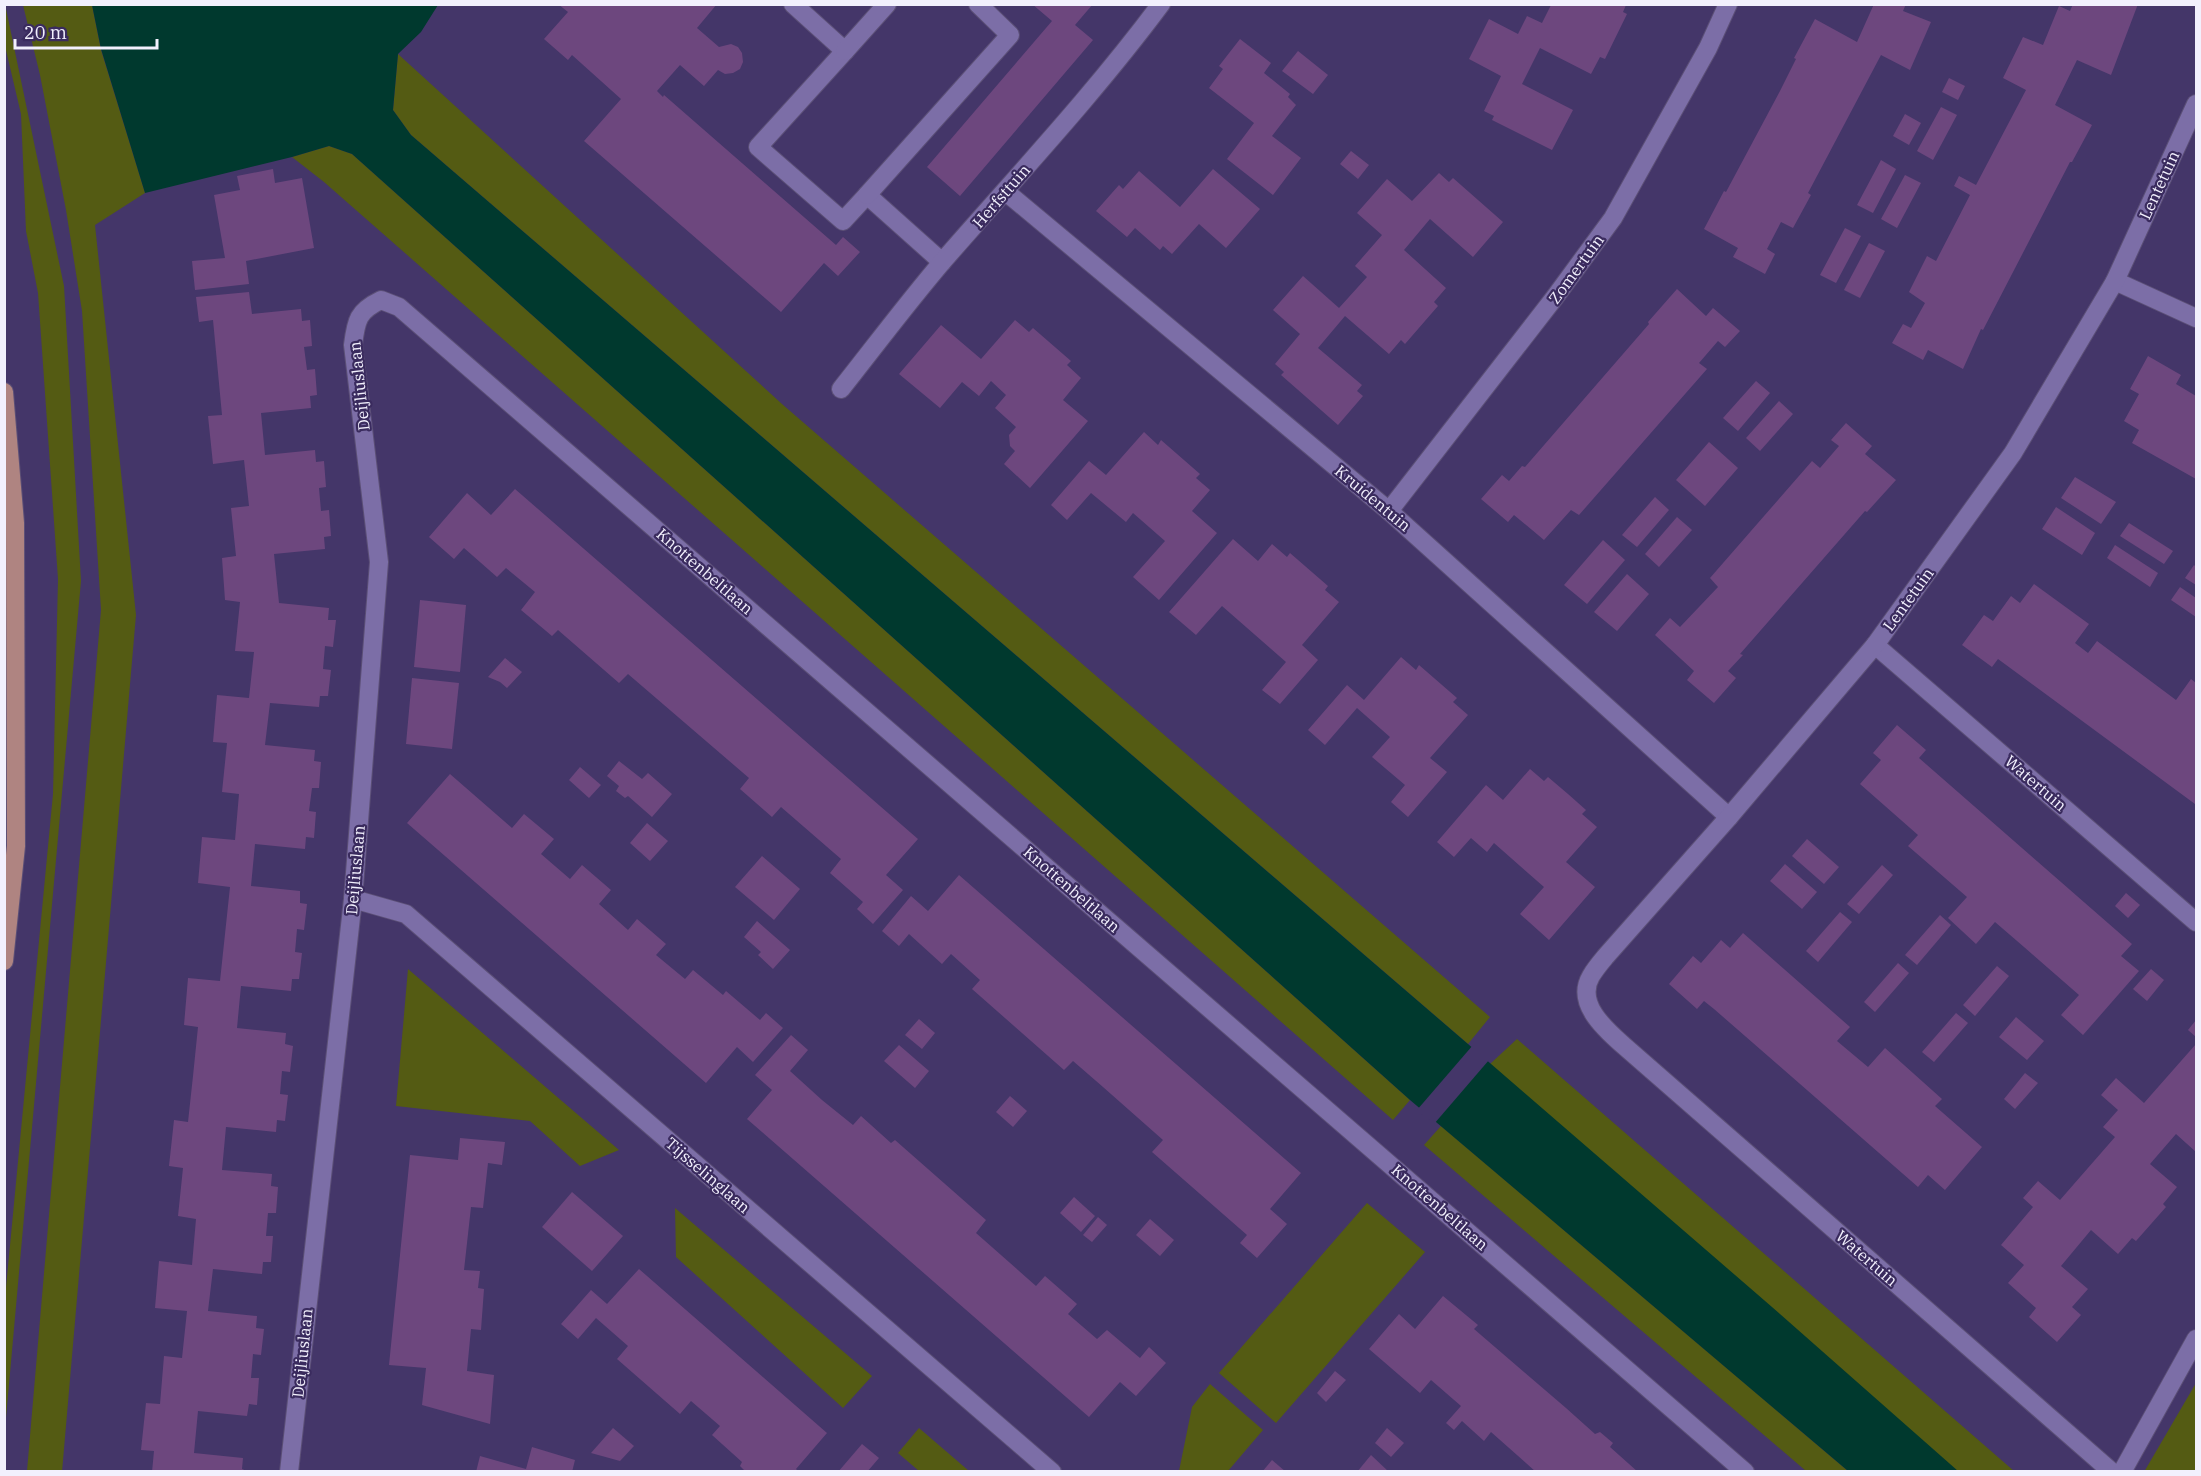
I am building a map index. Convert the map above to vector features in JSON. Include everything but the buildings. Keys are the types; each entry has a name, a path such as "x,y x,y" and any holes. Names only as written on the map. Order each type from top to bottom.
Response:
{"main road":[{"path":"4,392 15,523 16,846 4,961"}],"street":[{"path":"793,4 845,51"},
{"path":"887,4 758,147 843,222 1010,35 978,4"},
{"name":"Herfsttuin","path":"841,389 942,262 1006,192 1131,44 1161,4"},
{"name":"Zomertuin","path":"1389,511 1555,297 1613,218 1708,48 1728,4"},
{"name":"Lentetuin","path":"1623,1045 1600,1023 1591,1010 1588,994 1590,978 1606,956 1729,817 1875,645 2013,453 2115,281 2196,104"},
{"name":"Kruidentuin","path":"1006,192 1389,511 1729,817"},
{"path":"867,195 942,262"},
{"path":"2115,281 2196,318"},
{"name":"Deijliuslaan","path":"289,1472 353,899 380,562 353,345 355,325 366,307 381,300 399,307"},
{"name":"Knottenbeltlaan","path":"399,307 1745,1472"},
{"name":"Watertuin","path":"1875,645 2196,922"},
{"name":"Tijsselinglaan","path":"353,899 406,914 1052,1472"},
{"name":"Watertuin","path":"1623,1045 2112,1472"},
{"path":"2122,1472 2196,1339"}],"green space":[{"path":"5,4 64,286 81,581 5,1429 5,1298 53,794 58,579 38,293 26,231 21,114 5,46"},
{"path":"23,5 92,5 101,50 145,193 95,225 136,615 62,1472 27,1471 101,610 82,311 66,210 40,75"},
{"path":"398,54 782,404 1490,1017 1468,1044 411,135 393,110"},
{"path":"329,146 352,154 1410,1100 1393,1120 324,182 292,157"},
{"path":"408,969 619,1150 580,1166 530,1121 396,1106"},
{"path":"1517,1039 2014,1471 1955,1471 1490,1064"},
{"path":"1441,1126 1848,1471 1806,1471 1424,1145"},
{"path":"1367,1203 1425,1252 1276,1423 1219,1373"},
{"path":"675,1208 872,1376 843,1408 676,1257"},
{"path":"2196,1383 2195,1471 2144,1472"},
{"path":"1210,1384 1263,1430 1228,1471 1179,1471 1192,1407"},
{"path":"919,1428 969,1471 919,1471 898,1453"}],"shaded area":[{"path":"92,5 438,5 421,32 398,54 393,110 411,135 1468,1044 1958,1471 1848,1471 1410,1100 352,154 329,146 145,193 101,49"}],"pier":[{"path":"1473,1045 1489,1060 1434,1124 1417,1110"}]}
